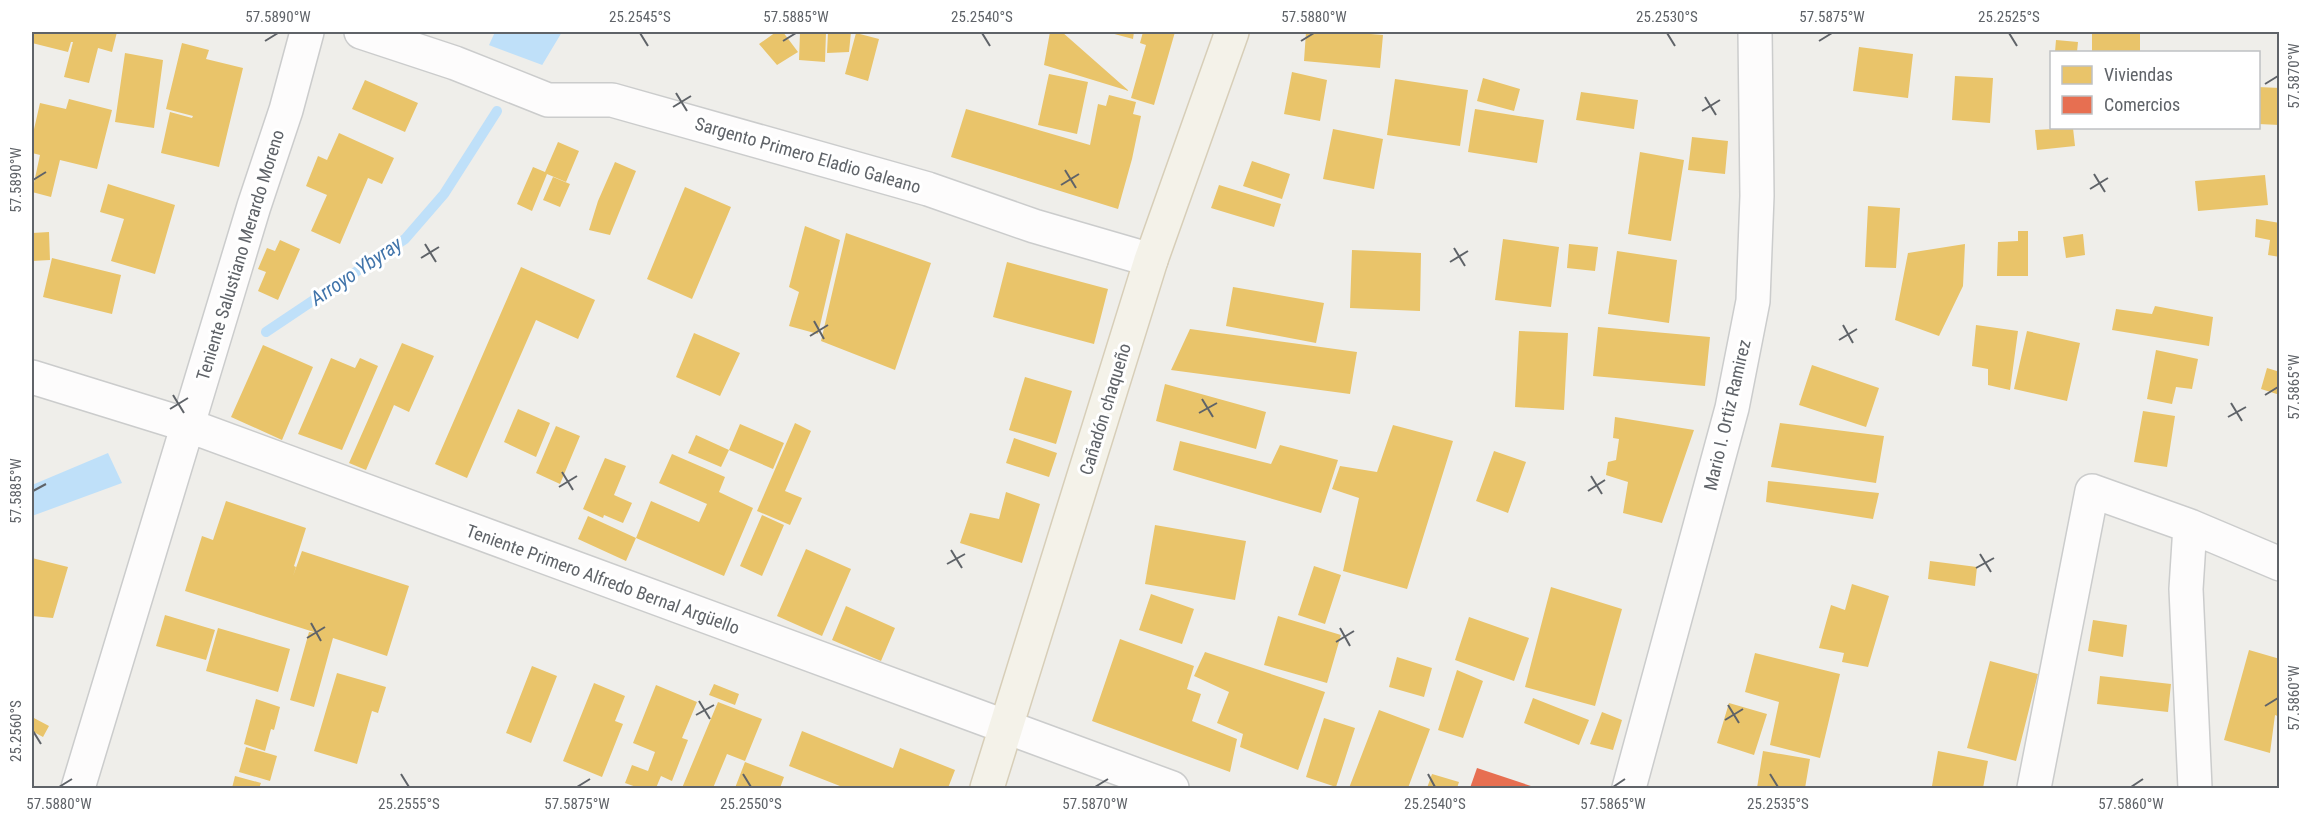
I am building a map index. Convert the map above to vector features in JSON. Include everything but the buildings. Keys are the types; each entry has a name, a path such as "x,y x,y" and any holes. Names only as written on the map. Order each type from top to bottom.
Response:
{"main road":[{"name":"Cañadón chaqueño","path":"987,789 1151,260 1232,32"}],"street":[{"name":"Teniente Salustiano Merardo Moreno","path":"78,789 308,32"},
{"name":"Sargento Primero Eladio Galeano","path":"361,32 455,63 548,100 612,100 928,189 1018,220 1151,260"},
{"name":"Mario I. Ortiz Ramirez","path":"1629,789 1732,408 1753,301 1757,196 1755,32"},
{"name":"Teniente Primero Alfredo Bernal Argüello","path":"32,377 187,425 1172,789"},
{"path":"2034,789 2092,491 2190,526 2280,564"},
{"path":"2190,526 2186,589 2195,789"}],"water":[{"path":"495,32 562,32 538,72 484,56"},
{"path":"108,453 122,483 32,516 32,485"}],"pier":[{"path":"486,44 545,66 538,75 483,59 481,56"}],"waterway":[{"name":"Arroyo Ybyray","path":"266,332 405,239 444,194 497,111"}]}
